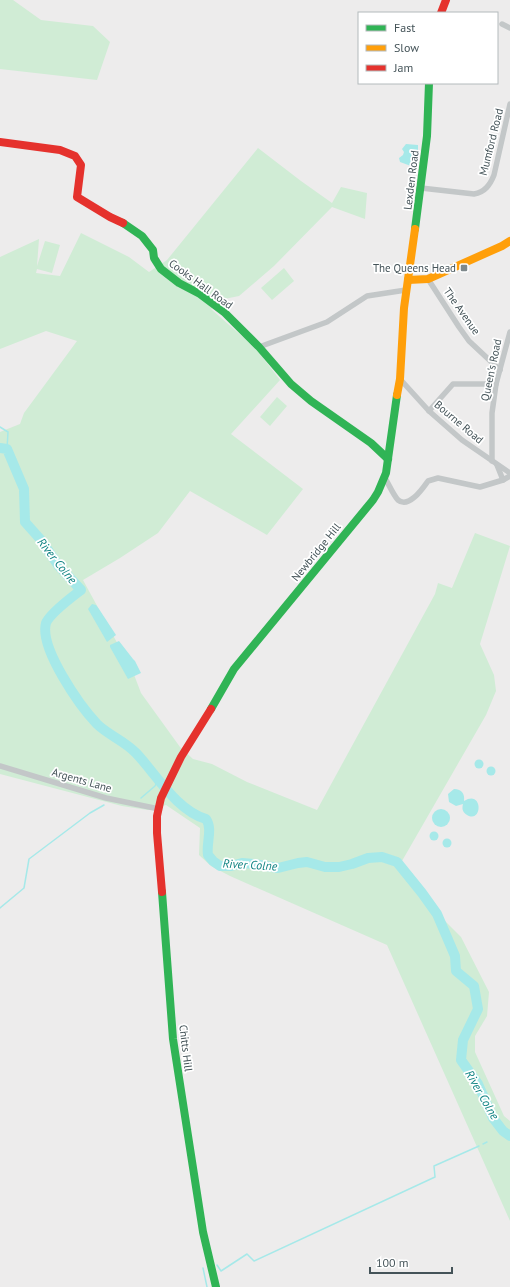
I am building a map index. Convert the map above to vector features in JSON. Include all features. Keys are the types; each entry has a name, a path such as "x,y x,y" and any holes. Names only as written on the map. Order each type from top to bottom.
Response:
{"street":[{"path":"441,12 446,0"},
{"path":"502,24 510,28"},
{"name":"Lexden Road","path":"408,280 422,188 427,136 429,84"},
{"name":"Mumford Road","path":"422,188 474,194 486,189 491,184 494,175 509,116 510,104"},
{"name":"Cooks Hall Road","path":"0,142 60,150 75,156 81,165 77,197 110,217 126,224 142,236 153,250 154,258 161,269 180,283 200,294 224,312 259,347 291,384 311,401 371,443 388,459"},
{"path":"408,280 428,279 510,242"},
{"name":"The Avenue","path":"428,279 469,341 500,370"},
{"name":"Newbridge Hill","path":"159,809 161,798 172,778 180,757 212,708 234,668 373,500 385,478 394,409 400,379 408,280"},
{"path":"259,347 327,322 367,296 406,290"},
{"name":"Queen's Road","path":"494,462 492,413 496,384 510,332"},
{"name":"Bourne Road","path":"400,379 429,412 462,440 510,475"},
{"path":"429,412 453,384 496,384"},
{"path":"494,462 503,480"},
{"path":"385,478 398,500 403,502 410,501 418,495 428,481 438,478 480,487 503,480 510,475"},
{"name":"Argents Lane","path":"0,766 106,798 159,809"},
{"name":"Chitts Hill","path":"159,809 157,833 173,1038 203,1232 216,1287"}],"green space":[{"path":"0,0 13,0 41,20 93,26 110,42 97,80 0,69"},
{"path":"258,148 332,203 341,187 367,193 365,219 332,207 274,266 239,296 224,299 211,309 260,354 280,380 231,434 303,489 267,535 190,491 158,533 83,580 133,672 141,693 180,747 193,759 212,764 247,782 317,810 435,594 438,583 452,588 475,533 510,546 480,644 494,675 496,691 486,715 402,861 444,920 461,937 489,992 487,1016 475,1036 475,1052 504,1116 510,1121 510,1221 387,945 230,876 211,866 199,855 200,828 166,805 148,810 122,806 0,774 0,432 20,424 24,413 77,341 46,331 0,349 0,257 39,239 37,266 45,241 60,245 52,273 37,269 36,273 60,276 81,233 129,257 149,272 167,260"},
{"path":"284,268 294,281 272,300 261,288"},
{"path":"277,397 287,406 270,426 260,417"}],"water":[{"path":"406,144 418,145 418,156 411,166 400,162 399,158 403,155 404,152 402,149"},
{"path":"92,604 96,605 116,635 107,642 88,609"},
{"path":"119,641 135,661 141,673 128,679 110,647 110,645"},
{"path":"479,759 484,764 479,769 474,764"},
{"path":"491,766 496,771 491,776 486,771"},
{"path":"454,789 462,792 464,801 475,799 479,807 476,815 472,816 465,814 462,807 463,804 456,806 449,802 448,794"},
{"path":"441,809 447,812 450,818 447,824 441,827 435,824 432,818 435,812"},
{"path":"434,831 439,836 434,841 429,836"},
{"path":"447,838 452,843 447,848 442,843"}],"waterway":[{"path":"0,427 8,432 7,449"},
{"name":"River Colne","path":"0,448 7,449 24,489 25,522 41,540 58,565 81,590 62,605 48,619 45,634 62,676 81,704 101,728 127,745 144,761 176,800 185,808 206,819 209,827 208,855 220,866 231,866 242,863 278,868 307,862 325,867 339,867 368,858 382,857 397,862 437,914 455,956 456,971 474,986 478,1009 463,1040 461,1060 478,1084 493,1118 503,1131 510,1136"},
{"path":"141,798 155,786 158,780"},
{"path":"0,908 24,888 29,859 90,813 104,805"},
{"path":"483,1144 487,1142"},
{"path":"217,1265 221,1271 247,1254 254,1261 435,1177 434,1166 479,1146"},
{"path":"203,1268 207,1287"}],"traffic: fast":[{"path":"415,229 427,136 429,84"},
{"path":"123,223 142,236 153,250 154,258 161,269 179,283 200,294 224,312 259,347 291,384 311,401 371,443 388,459"},
{"path":"211,709 234,669 378,492 386,473 397,395"},
{"path":"162,892 173,1039 203,1232 216,1287"}],"traffic: slow":[{"path":"397,395 400,379 404,308 415,229"},
{"path":"408,280 428,279 510,241"}],"traffic: jam":[{"path":"441,12 446,0"},
{"path":"0,142 60,150 75,156 81,165 77,197 123,223"},
{"path":"162,892 157,833 157,816 161,798 181,757 211,709"}],"place":[{"name":"The Queens Head","path":"464,268"}]}
